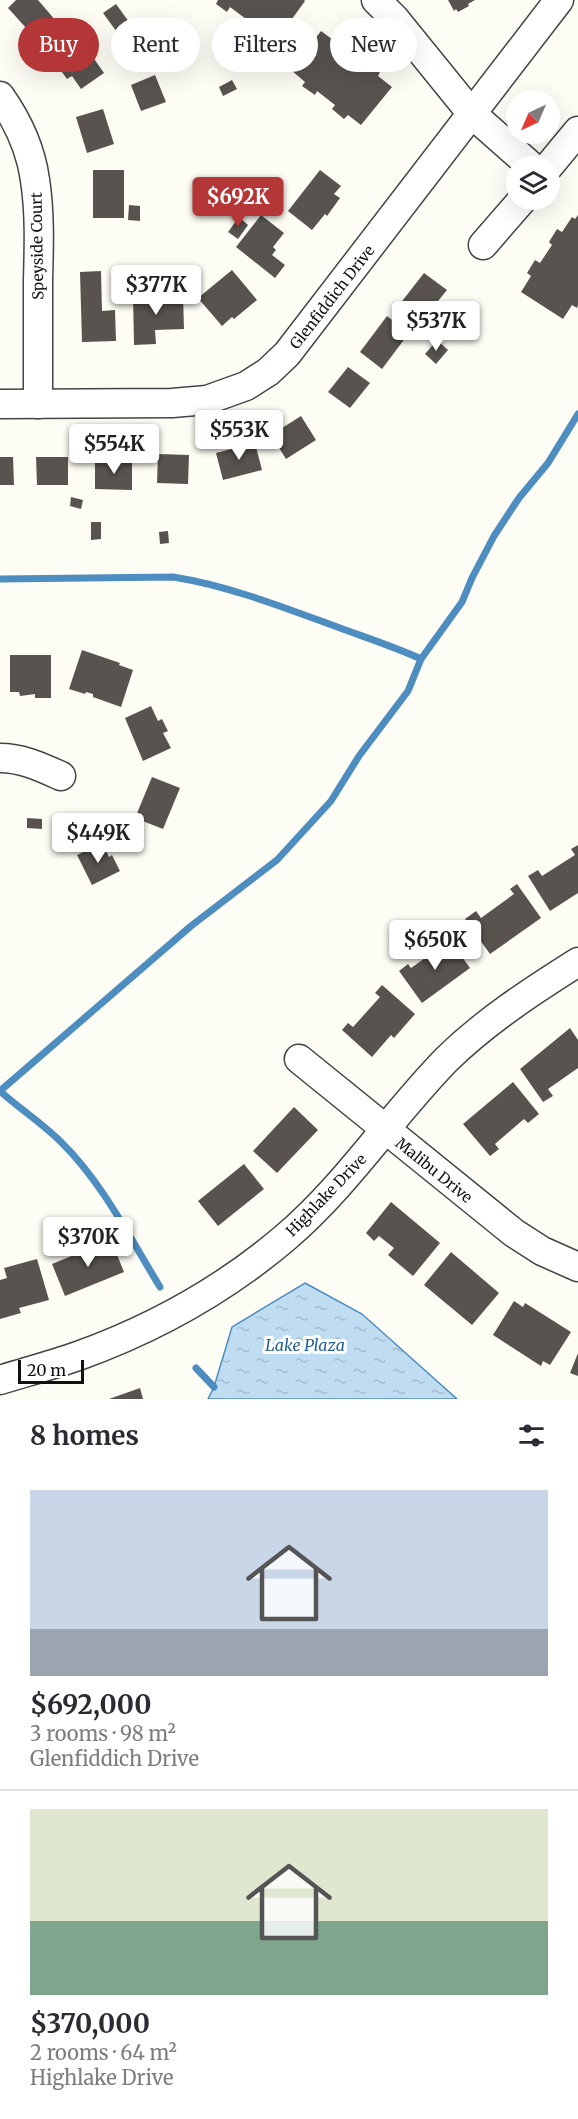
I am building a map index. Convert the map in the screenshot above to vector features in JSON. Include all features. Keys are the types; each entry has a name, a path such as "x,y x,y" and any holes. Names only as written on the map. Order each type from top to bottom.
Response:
{"street":[{"path":"376,0 395,19 472,114 520,156"},
{"name":"Glenfiddich Drive","path":"0,404 172,403 207,400 246,386 268,372 287,354 559,0"},
{"name":"Speyside Court","path":"0,96 11,111 21,133 35,179 39,246 38,404"},
{"path":"557,156 578,131"},
{"path":"483,245 513,210"},
{"path":"0,758 11,758 34,764 61,776"},
{"name":"Highlake Drive","path":"0,1380 79,1355 168,1316 214,1290 259,1259 307,1218 342,1182 440,1067 474,1035 523,997 578,962"},
{"name":"Malibu Drive","path":"299,1059 514,1233 542,1251 578,1267"}],"water":[{"name":"Lake Plaza","path":"305,1283 362,1314 457,1399 208,1399 214,1387 232,1327"}],"building":[{"path":"16,0 38,0 53,18 18,19 8,8"},
{"path":"218,0 305,1 293,18 245,18 230,7 227,12 216,4"},
{"path":"448,0 475,0 458,12 456,9 454,11"},
{"path":"116,4 126,18 111,18 111,24 103,13"},
{"path":"321,31 330,38 330,72 380,72 378,76 392,87 361,125 348,115 344,119 332,109 335,105 317,91 315,95 302,86 305,82 293,72 318,72 318,35"},
{"path":"99,66 104,73 81,89 72,76 67,79 62,72 99,72"},
{"path":"155,75 166,102 141,111 131,85"},
{"path":"232,80 237,89 223,96 219,87"},
{"path":"103,109 114,144 87,153 76,117"},
{"path":"93,170 124,170 124,218 93,218"},
{"path":"320,170 341,186 334,194 340,198 327,216 325,214 312,230 288,211"},
{"path":"129,205 140,206 140,221 128,220"},
{"path":"261,215 284,233 273,247 276,250 272,255 285,265 275,278 236,247"},
{"path":"578,215 578,305 577,308 572,305 563,319 521,292 531,276 527,273 535,260 540,263 552,245 549,242 557,229 562,232 572,217 575,219"},
{"path":"239,217 248,225 238,239 228,232"},
{"path":"232,270 257,300 222,326 198,298"},
{"path":"101,271 102,311 115,310 116,341 82,342 80,272"},
{"path":"424,273 447,290 421,322 399,305"},
{"path":"183,295 184,329 155,330 156,344 134,345 133,296"},
{"path":"387,316 409,333 382,369 360,352"},
{"path":"437,340 448,350 436,364 425,354"},
{"path":"348,367 370,383 350,408 328,392"},
{"path":"301,416 316,440 286,459 271,435"},
{"path":"255,443 262,470 223,480 216,453"},
{"path":"158,454 189,455 188,484 157,483"},
{"path":"0,457 13,457 14,485 0,485"},
{"path":"36,457 68,457 68,485 37,485"},
{"path":"95,461 132,461 132,490 95,489"},
{"path":"71,497 83,500 81,509 70,506"},
{"path":"91,522 101,522 101,539 91,540"},
{"path":"168,531 169,543 160,544 159,532"},
{"path":"82,650 133,670 121,707 93,697 93,694 69,689"},
{"path":"10,655 51,655 51,698 35,698 35,694 20,696 19,692 10,692"},
{"path":"151,706 158,721 162,719 168,731 163,733 171,748 143,761 125,718"},
{"path":"152,777 180,788 163,829 135,818"},
{"path":"27,818 42,819 42,829 27,828"},
{"path":"102,843 109,857 112,855 120,871 92,885 77,855"},
{"path":"578,845 578,893 550,911 528,876 538,870 542,876 575,855 571,849"},
{"path":"517,884 541,918 490,954 465,919 476,911 481,918 514,894 510,889"},
{"path":"446,935 470,968 422,1003 399,971 408,964 411,968 445,944 441,939"},
{"path":"382,985 415,1014 394,1038 391,1035 372,1057 342,1030 348,1023 353,1027 380,997 375,993"},
{"path":"570,1028 578,1040 578,1068 548,1089 553,1096 543,1102 520,1069"},
{"path":"513,1082 539,1114 528,1123 524,1119 495,1144 499,1149 490,1156 463,1124"},
{"path":"294,1107 318,1130 277,1173 253,1151"},
{"path":"244,1164 264,1189 218,1226 198,1201"},
{"path":"391,1202 440,1243 413,1276 388,1255 394,1248 379,1236 374,1241 366,1233"},
{"path":"111,1240 124,1272 65,1296 52,1264"},
{"path":"451,1252 499,1293 472,1325 424,1285"},
{"path":"37,1259 49,1300 19,1308 21,1313 0,1319 0,1280 7,1278 4,1268"},
{"path":"514,1301 523,1307 525,1303 571,1332 550,1365 543,1361 541,1366 493,1335"},
{"path":"578,1353 578,1376 570,1373"},
{"path":"140,1388 143,1399 109,1399"}],"waterway":[{"path":"0,1091 191,926 277,860 331,801 359,756 408,691 421,659 462,602 494,536 519,498 548,463 578,414"},
{"path":"0,579 173,577 278,605 421,659"},
{"path":"0,1091 54,1135 90,1175 115,1211 160,1287"},
{"path":"196,1368 214,1387"}]}
